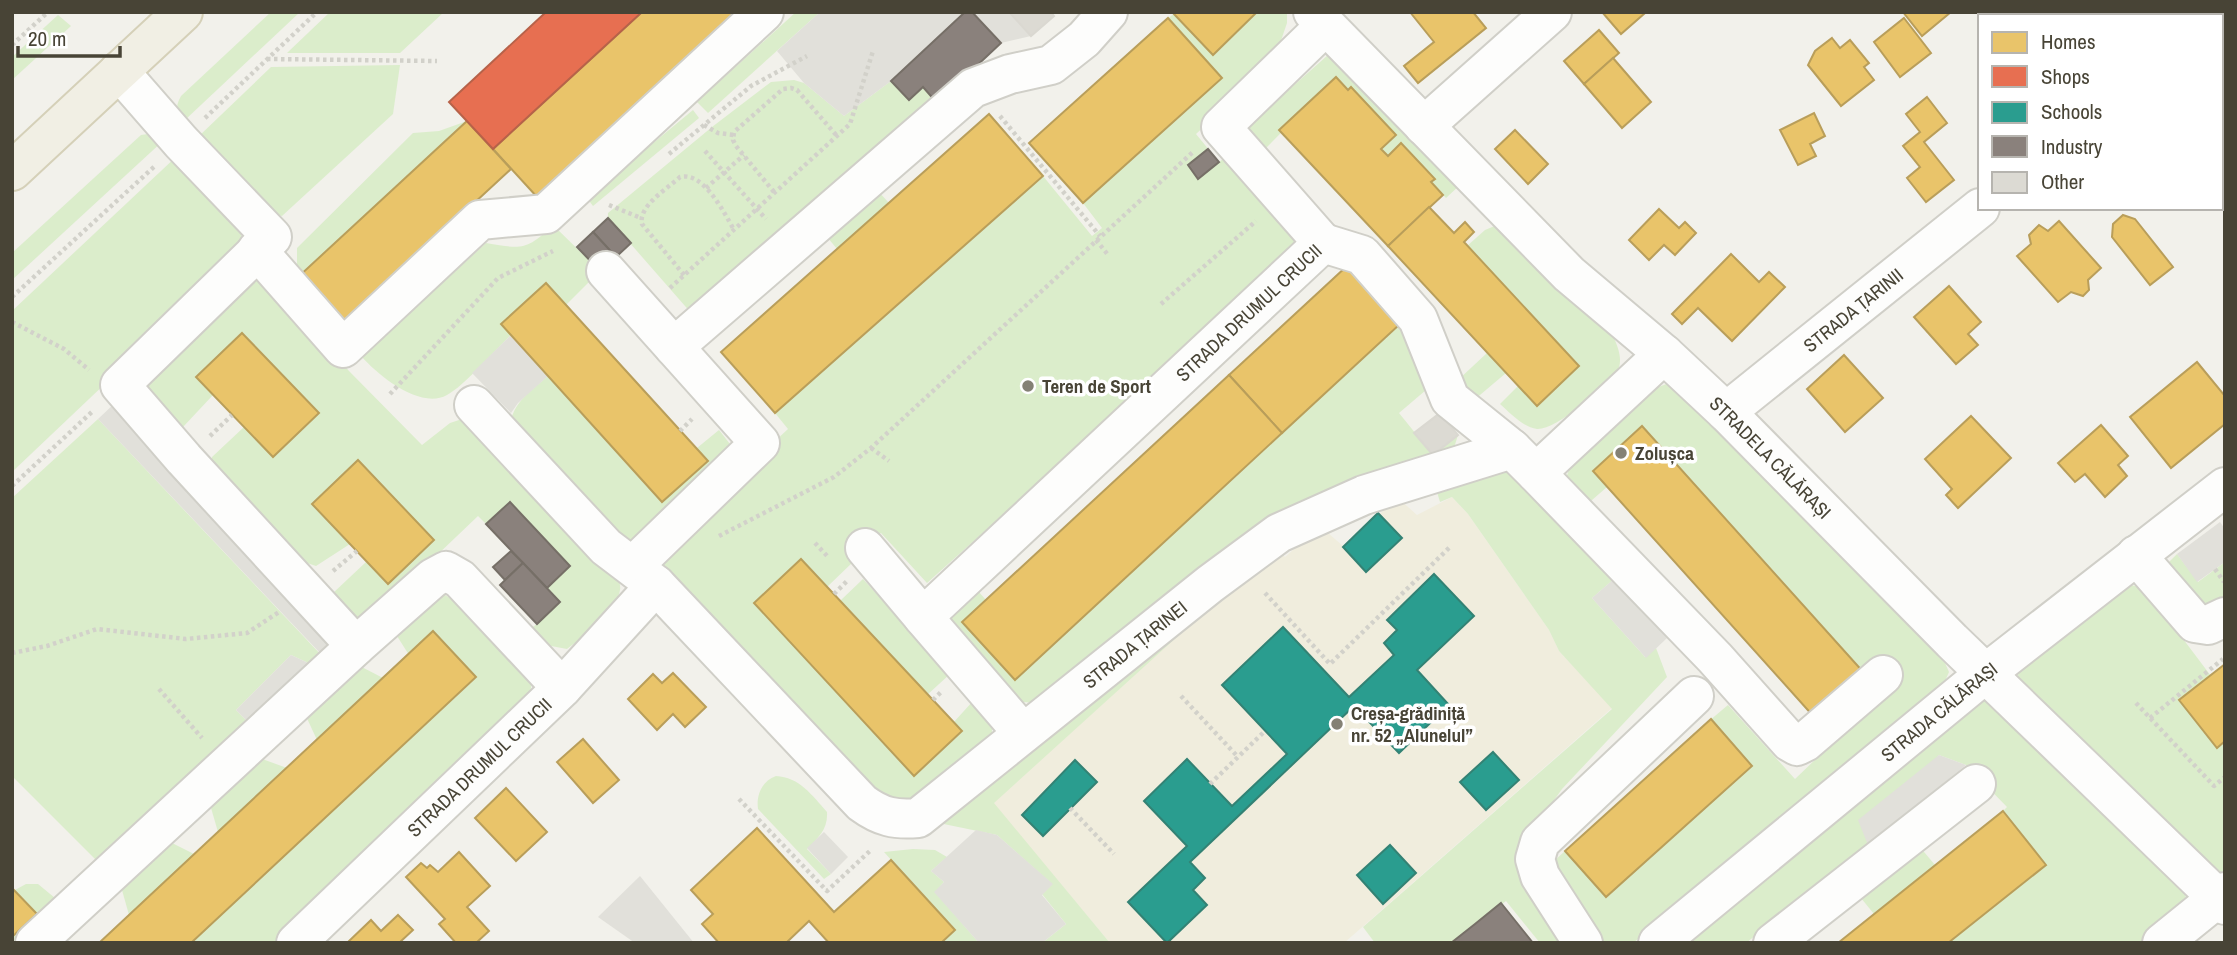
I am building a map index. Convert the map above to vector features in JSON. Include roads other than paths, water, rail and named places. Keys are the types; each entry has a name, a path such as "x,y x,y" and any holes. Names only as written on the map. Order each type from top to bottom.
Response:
{"main road":[{"path":"12,171 183,12"}],"street":[{"path":"257,250 344,348 480,220 546,214 764,12"},
{"path":"606,271 674,347 972,88 1010,74 1051,65 1084,39 1108,12"},
{"path":"1424,126 1552,12"},
{"name":"STRADELA CĂLĂRAȘI","path":"1319,19 1569,274 1664,354 1726,412 1952,641 2222,898"},
{"name":"STRADA DRUMUL CRUCII","path":"923,617 1324,243 1221,127 1319,19"},
{"path":"119,71 181,142 272,237 117,388 356,646"},
{"name":"STRADA ȚARINII","path":"1726,412 1978,210"},
{"path":"1324,243 1362,255 1418,318 1450,399 1524,461 1715,658 1790,742 1797,746 1805,742 1883,676"},
{"name":"STRADA DRUMUL CRUCII","path":"296,943 562,688 644,576 760,443 674,347"},
{"name":"STRADA ȚARINEI","path":"474,405 606,547 644,576 862,803 879,816 898,820 918,818 1219,577 1279,533 1364,495 1524,461 1664,354"},
{"name":"STRADA CĂLĂRAȘI","path":"1658,943 1986,673 2225,487"},
{"path":"865,548 1023,733"},
{"path":"2136,555 2195,623 2208,625 2225,617"},
{"path":"35,943 356,646 433,578 446,571 460,579 562,688"},
{"path":"1583,943 1540,876 1535,859 1540,842 1694,696"},
{"path":"1773,943 1976,784"},
{"path":"2162,943 2222,898"}],"place":[{"name":"Teren de Sport","path":"1028,386"},
{"name":"Zolușca","path":"1621,453"},
{"name":"Creșa-grădiniță nr. 52 „Alunelul”","path":"1337,724"}]}
